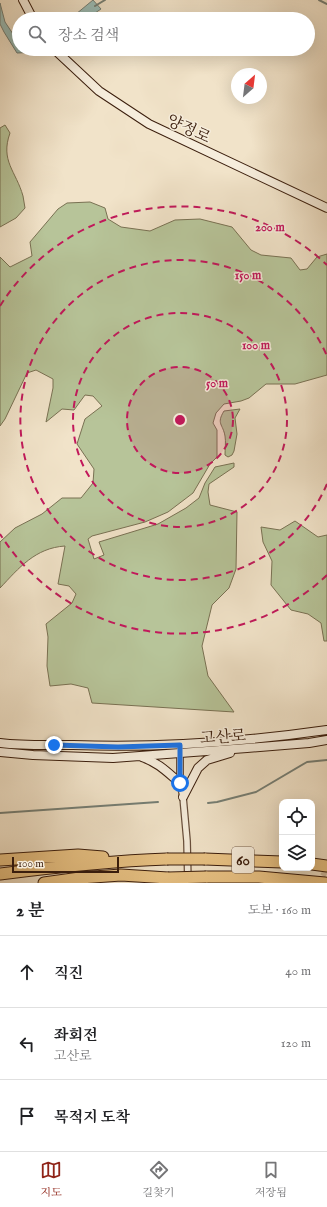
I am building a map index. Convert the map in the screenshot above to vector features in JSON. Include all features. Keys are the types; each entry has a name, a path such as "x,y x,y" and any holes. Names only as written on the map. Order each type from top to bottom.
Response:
{"highway":[{"path":"0,860 78,855 135,860"},
{"name":"60","path":"0,874 135,860 204,859 279,862"},
{"path":"315,864 327,866"},
{"name":"60","path":"45,883 80,878 121,876 168,878 259,877 325,883"}],"street":[{"path":"23,0 29,12"},
{"name":"양정로","path":"62,56 99,91 149,124 327,208"},
{"name":"고산로","path":"0,752 113,758 138,756 180,749 327,730"},
{"name":"고산로","path":"0,743 180,749 247,748 327,740"},
{"path":"182,797 198,768 207,760 247,748"},
{"path":"180,749 180,783 187,841 188,883"},
{"path":"138,756 163,767 180,783"}],"green space":[{"path":"5,125 10,133 7,143 8,159 20,187 25,208 16,218 0,227 0,128"},
{"path":"90,202 105,208 108,219 121,227 150,231 175,220 200,219 232,227 251,250 261,255 291,258 300,270 307,269 317,257 327,254 327,375 295,384 266,384 249,398 224,404 216,413 213,423 217,430 217,457 210,464 193,493 168,512 145,522 92,536 88,539 94,559 104,555 99,542 158,524 186,508 199,498 205,483 215,467 234,463 234,467 209,484 208,492 210,505 237,512 236,569 229,588 212,605 202,646 208,676 234,712 92,703 88,688 71,684 50,686 47,666 48,637 46,624 72,603 76,594 69,586 58,584 65,546 45,551 28,560 0,588 0,542 15,528 42,514 62,498 81,498 93,483 94,469 77,444 85,419 102,406 93,396 85,395 74,410 62,409 46,422 53,388 53,379 36,370 27,373 5,419 0,426 0,257 10,267 32,256 30,242 58,209 67,203"},
{"path":"240,409 235,418 237,434 234,451 232,455 228,457 225,455 225,438 220,419 224,411"},
{"path":"295,521 318,537 327,535 327,641 324,641 321,623 308,614 291,610 271,585 272,561 263,542 261,527 280,530"}],"water":[{"path":"93,0 101,9 96,12 78,12"},
{"path":"0,3 5,22 12,32 12,45 4,32 0,24"}],"waterway":[{"path":"95,6 105,0"},
{"path":"319,0 327,4"},
{"path":"208,803 256,792 307,762 327,760"},
{"path":"0,813 158,802"}],"tunnel":[{"path":"318,883 327,869"}],"route":[{"path":"54,745 118,747 134,745 180,745 180,783"}]}
